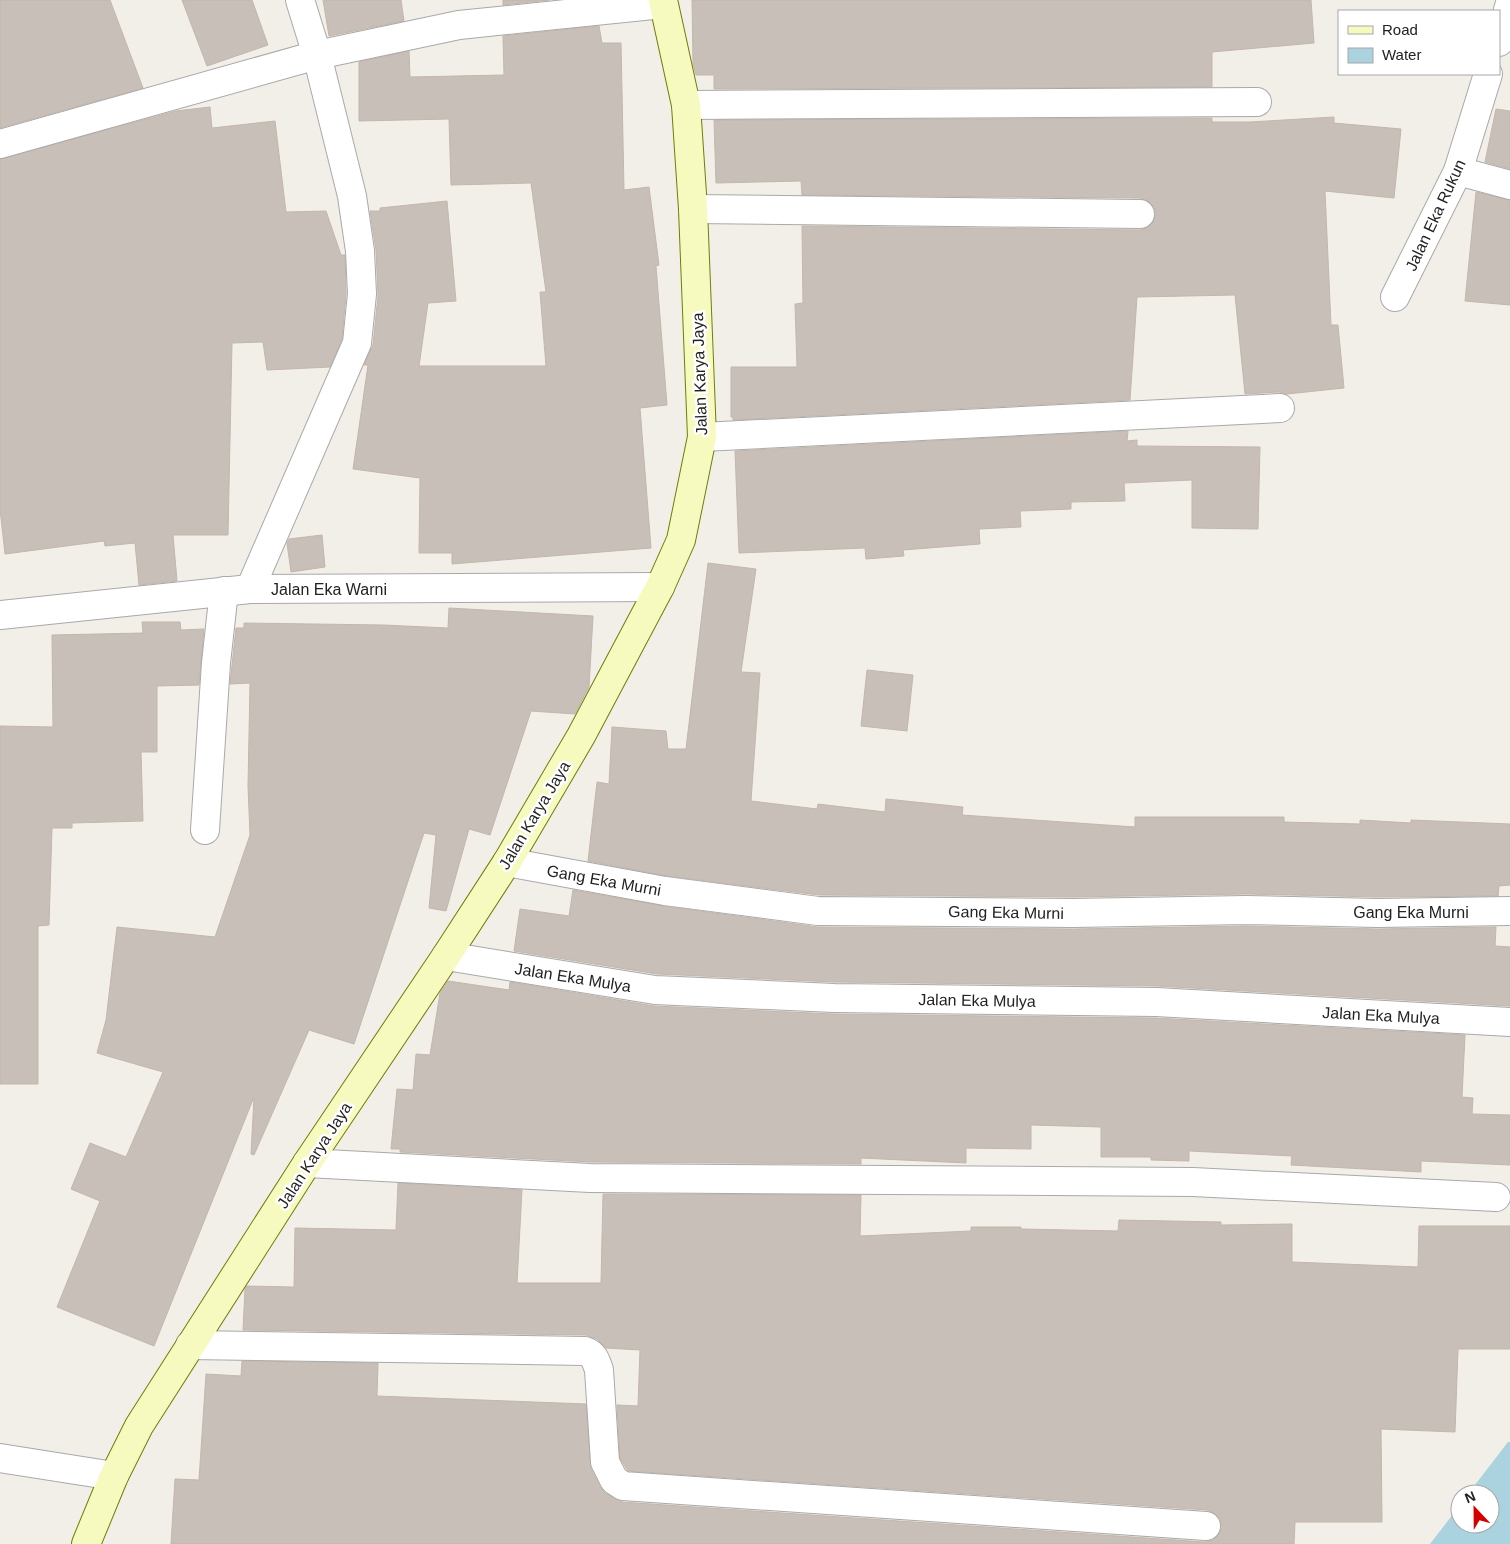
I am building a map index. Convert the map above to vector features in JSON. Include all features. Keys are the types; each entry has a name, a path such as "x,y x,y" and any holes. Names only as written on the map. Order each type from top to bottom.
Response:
{"main road":[{"name":"Jalan Karya Jaya","path":"86,1544 114,1476 139,1426 307,1164 507,862 581,736 660,587 681,540 702,437 693,209 686,105 663,2"}],"street":[{"path":"205,830 216,663 237,590 357,344 362,294 360,251 352,196 317,55 300,0"},
{"path":"0,144 317,55 459,25 663,2"},
{"path":"1500,38 1510,3"},
{"name":"Jalan Eka Rukun","path":"1395,297 1458,171 1488,75"},
{"path":"686,105 1257,102"},
{"path":"1458,171 1510,185"},
{"path":"693,209 1140,214"},
{"path":"702,437 1280,408"},
{"name":"Jalan Eka Warni","path":"0,614 237,590 660,587"},
{"name":"Gang Eka Murni","path":"507,862 665,891 818,910 1073,913 1246,910 1378,913 1510,911"},
{"name":"Jalan Eka Mulya","path":"446,956 655,990 834,998 1156,1002 1510,1022"},
{"path":"307,1164 590,1178 1193,1182 1496,1197"},
{"path":"190,1345 585,1351 593,1356 599,1370 605,1462 614,1480 623,1486 1206,1526"},
{"path":"0,1458 114,1476"}],"water":[{"path":"1508,1442 1510,1442 1510,1544 1430,1544 1450,1518 1450,1534 1500,1534 1500,1484 1476,1484"}],"building":[{"path":"0,0 110,0 143,88 0,128"},
{"path":"182,0 252,0 268,45 207,66"},
{"path":"323,0 401,0 404,21 329,36"},
{"path":"503,0 549,0 503,5"},
{"path":"692,0 1311,0 1314,43 1212,52 1212,87 714,89 714,75 696,75 693,64"},
{"path":"599,26 602,43 621,43 624,190 649,187 659,265 656,266 667,405 640,408 651,548 452,564 452,553 419,553 420,478 353,469 368,365 364,365 373,345 378,296 376,250 370,211 380,211 380,208 447,201 456,301 428,303 419,366 546,366 540,292 546,292 531,183 451,185 449,119 359,121 359,62 409,51 410,77 504,75 503,36"},
{"path":"210,107 212,128 275,121 286,212 326,211 341,255 345,255 346,294 342,339 330,367 267,370 263,342 232,343 228,535 173,535 177,581 139,585 135,543 105,546 104,541 5,554 0,509 0,159 176,111"},
{"path":"1496,109 1510,111 1510,169 1485,162"},
{"path":"1334,117 1334,123 1401,129 1394,198 1325,191 1331,325 1338,325 1344,388 1287,394 1279,392 1245,394 1235,295 1137,297 1130,400 733,420 733,417 731,417 731,367 797,367 795,304 803,303 802,226 1140,230 1147,228 1153,222 1156,214 1154,207 1148,201 1140,198 802,195 801,181 716,183 714,120 1212,118 1212,122 1250,122"},
{"path":"1476,192 1510,200 1510,305 1465,301"},
{"path":"1128,431 1127,441 1137,440 1137,446 1260,447 1258,529 1192,528 1192,480 1124,483 1125,501 1071,502 1071,509 1020,511 1021,527 979,529 980,544 903,550 904,556 866,559 865,548 739,553 735,451"},
{"path":"322,535 325,567 291,572 287,543 289,539"},
{"path":"708,563 756,569 741,672 760,673 751,801 817,809 818,804 885,812 886,799 963,807 962,815 1135,827 1135,817 1284,817 1284,822 1360,824 1360,820 1411,823 1411,820 1510,824 1510,885 1499,886 1498,896 1377,897 1246,894 1073,897 819,895 667,876 588,861 597,782 609,784 612,727 666,731 668,749 686,749"},
{"path":"449,608 593,616 589,687 575,714 531,711 490,835 469,829 446,911 429,908 436,835 424,833 354,1044 309,1030 254,1155 251,1154 254,1097 154,1346 57,1307 100,1201 71,1189 90,1143 126,1157 163,1072 97,1053 106,1020 117,927 215,937 250,835 248,786 250,683 230,684 236,628 244,628 244,623 448,628"},
{"path":"142,622 180,622 181,630 204,629 199,685 157,686 157,752 141,752 143,821 72,823 72,828 52,828 49,925 38,926 38,1084 0,1084 0,726 53,727 52,635 143,633"},
{"path":"867,670 913,675 907,731 861,726"},
{"path":"573,890 663,906 818,927 1073,929 1246,926 1377,929 1496,927 1495,946 1510,947 1510,1006 1156,986 834,982 657,974 514,951 520,909 569,916"},
{"path":"448,981 509,990 510,982 654,1006 834,1014 1155,1018 1465,1035 1462,1097 1473,1098 1472,1114 1510,1115 1510,1165 1421,1161 1421,1172 1291,1165 1292,1156 1189,1151 1189,1161 1151,1160 1151,1157 1101,1157 1101,1127 1031,1125 1031,1149 966,1148 966,1163 861,1158 861,1164 590,1162 400,1152 400,1149 391,1149 397,1089 413,1090 416,1054 430,1055 440,993"},
{"path":"398,1183 522,1190 517,1283 601,1283 603,1194 861,1195 860,1236 971,1231 971,1227 1118,1231 1119,1220 1221,1222 1221,1225 1292,1224 1292,1262 1418,1267 1419,1226 1510,1226 1510,1349 1458,1349 1455,1432 1381,1429 1382,1522 1295,1522 1294,1544 171,1544 175,1479 199,1480 206,1374 241,1376 242,1361 378,1363 377,1396 586,1404 591,1469 605,1493 622,1502 1205,1542 1213,1540 1219,1534 1222,1527 1220,1519 1214,1513 1207,1510 628,1471 620,1458 617,1405 638,1406 640,1350 606,1348 597,1339 586,1335 243,1330 245,1289 247,1286 294,1287 295,1228 396,1230"}]}
